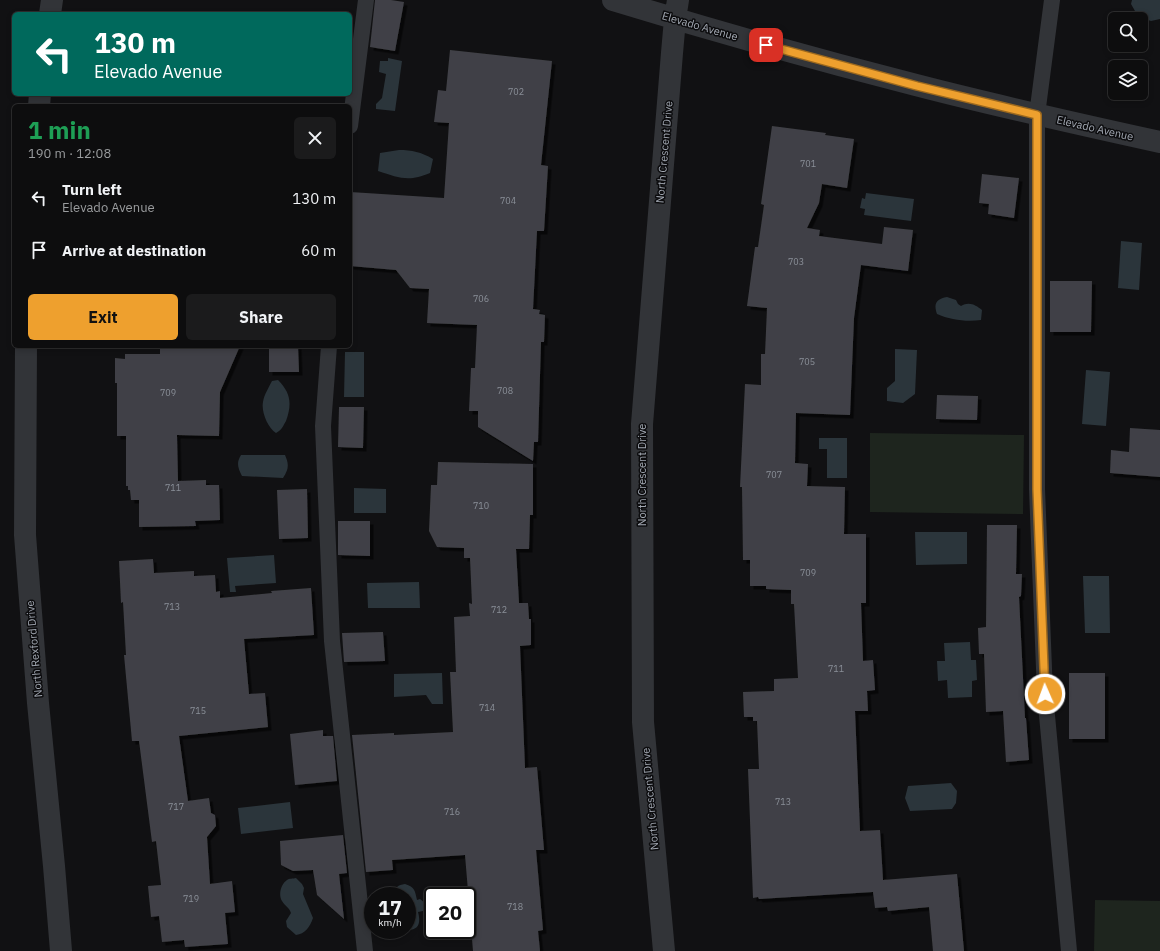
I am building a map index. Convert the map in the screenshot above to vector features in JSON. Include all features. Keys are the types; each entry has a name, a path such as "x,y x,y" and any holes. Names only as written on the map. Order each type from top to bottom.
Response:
{"street":[{"path":"50,12 52,0"},
{"name":"Elevado Avenue","path":"614,0 677,9 793,53 917,86 1037,115 1160,142"},
{"name":"North Crescent Drive","path":"664,951 643,722 642,424 677,9"},
{"name":"North Rexford Drive","path":"26,348 25,535 38,703 61,951"}],"lane":[{"path":"352,110 366,0"},
{"path":"1052,0 1037,115 1037,489 1045,694 1069,951"},
{"path":"329,348 323,426 332,641 364,951"}],"shaded area":[{"path":"1132,0 1160,0 1160,19 1151,21 1148,20 1148,12 1135,11 1131,4"},
{"path":"388,58 402,61 395,111 376,109 376,104 382,98 386,74 379,72 380,61 388,61"},
{"path":"399,150 416,152 433,159 430,173 423,176 404,178 378,171 380,153"},
{"path":"866,193 914,199 911,221 864,215 865,209 860,208 862,198 865,199"},
{"path":"1121,241 1142,243 1139,290 1118,288"},
{"path":"947,297 956,300 961,306 972,304 982,310 981,320 959,320 947,318 937,314 935,307 938,300"},
{"path":"895,349 917,350 915,394 903,403 887,401 887,388 895,381"},
{"path":"345,352 364,352 364,397 344,397"},
{"path":"1086,370 1110,372 1106,426 1082,424"},
{"path":"278,380 288,394 290,404 286,421 281,429 276,433 268,424 264,415 263,402 272,381"},
{"path":"870,433 1024,435 1023,514 870,512"},
{"path":"819,438 847,438 847,478 827,478 827,449 819,449"},
{"path":"241,455 285,455 288,464 286,472 283,478 242,476 238,466 238,461"},
{"path":"354,488 386,489 386,513 354,513"},
{"path":"915,532 967,532 967,564 916,565"},
{"path":"274,555 276,583 235,586 236,592 230,592 227,558"},
{"path":"1083,576 1109,576 1110,633 1085,633"},
{"path":"419,582 420,608 368,608 367,583"},
{"path":"970,642 971,660 976,660 977,680 972,681 972,697 948,698 947,680 938,681 937,661 945,661 944,643"},
{"path":"442,673 443,704 432,704 426,695 394,697 394,674"},
{"path":"951,783 957,791 956,803 952,809 910,811 905,798 908,786"},
{"path":"290,802 293,828 241,834 238,808"},
{"path":"296,878 304,888 303,894 313,918 307,930 296,935 287,927 286,921 291,913 282,901 280,893 285,882 289,879"},
{"path":"405,884 412,887 397,887"},
{"path":"416,894 417,900 420,899 424,902 424,910 418,912 418,926 416,928"},
{"path":"1095,900 1160,901 1160,951 1094,951"}],"building":[{"path":"375,0 404,2 395,51 370,47"},
{"path":"450,50 552,61 541,165 548,166 544,231 537,231 533,309 540,310 539,314 545,315 544,342 541,342 538,442 534,442 533,461 478,427 478,411 469,411 471,368 475,368 477,325 427,323 429,289 410,288 396,270 352,266 352,192 444,198 449,123 434,122 438,90 446,91"},
{"path":"772,126 826,133 825,135 854,139 847,188 822,184 819,203 807,228 820,230 819,236 882,244 884,227 913,230 908,271 861,265 854,318 850,415 796,413 795,463 808,464 807,486 845,487 844,534 866,534 866,603 861,603 863,661 873,660 875,690 867,691 868,711 855,711 860,831 880,830 883,880 957,874 964,951 933,951 929,907 888,911 887,907 875,908 873,892 759,899 758,897 753,898 748,769 759,769 757,721 753,721 753,717 744,717 743,692 774,691 774,679 798,678 794,604 791,604 791,590 766,589 766,586 750,586 750,560 743,560 742,487 740,487 745,384 761,385 761,354 765,354 767,308 747,306 755,247 758,247 764,205 761,204"},
{"path":"982,174 1019,178 1014,218 988,214 989,204 979,203"},
{"path":"1050,281 1092,281 1091,332 1050,332"},
{"path":"160,348 239,348 220,392 219,436 177,435 178,481 206,480 206,485 219,485 220,520 195,521 196,526 139,527 139,500 131,500 130,490 128,490 128,486 126,486 126,436 117,436 117,383 115,383 115,358 125,359 125,354 160,354"},
{"path":"269,348 298,348 299,372 269,372"},
{"path":"937,395 978,396 977,420 936,419"},
{"path":"339,407 364,407 363,448 338,447"},
{"path":"1130,428 1160,430 1160,477 1110,473 1111,450 1129,452"},
{"path":"438,462 533,464 533,515 530,515 529,549 516,549 519,603 528,603 529,619 531,619 531,645 520,646 525,768 537,767 544,850 536,850 543,930 538,931 540,951 473,951 472,939 476,939 476,887 468,887 465,855 392,860 393,870 366,872 352,735 394,733 394,735 453,732 450,672 456,672 454,617 470,616 469,603 472,604 470,558 464,558 464,548 437,547 429,531 431,485 437,485"},
{"path":"307,489 308,538 279,539 277,490"},
{"path":"338,521 370,521 370,556 338,555"},
{"path":"987,525 1017,525 1016,574 1022,574 1021,596 1019,597 1025,718 1029,760 1006,762 1003,711 986,712 984,654 979,654 978,628 986,627"},
{"path":"153,559 154,573 194,571 194,576 215,575 216,592 220,591 220,598 272,593 271,591 311,588 314,635 244,639 249,694 265,693 268,727 179,736 188,801 209,798 211,813 215,815 216,826 207,837 210,884 232,881 235,912 225,913 228,944 185,947 184,940 162,942 159,916 151,917 148,886 161,885 156,841 152,842 139,741 132,741 124,655 126,655 119,561"},
{"path":"383,632 385,661 344,662 342,633"},
{"path":"1069,673 1105,673 1105,739 1069,739"},
{"path":"323,730 323,736 333,736 337,781 295,785 290,734"},
{"path":"343,835 347,873 339,874 344,919 317,895 313,870 293,871 281,865 280,841"}],"route":[{"path":"766,45 917,86 1037,115 1037,489 1045,694"}]}
